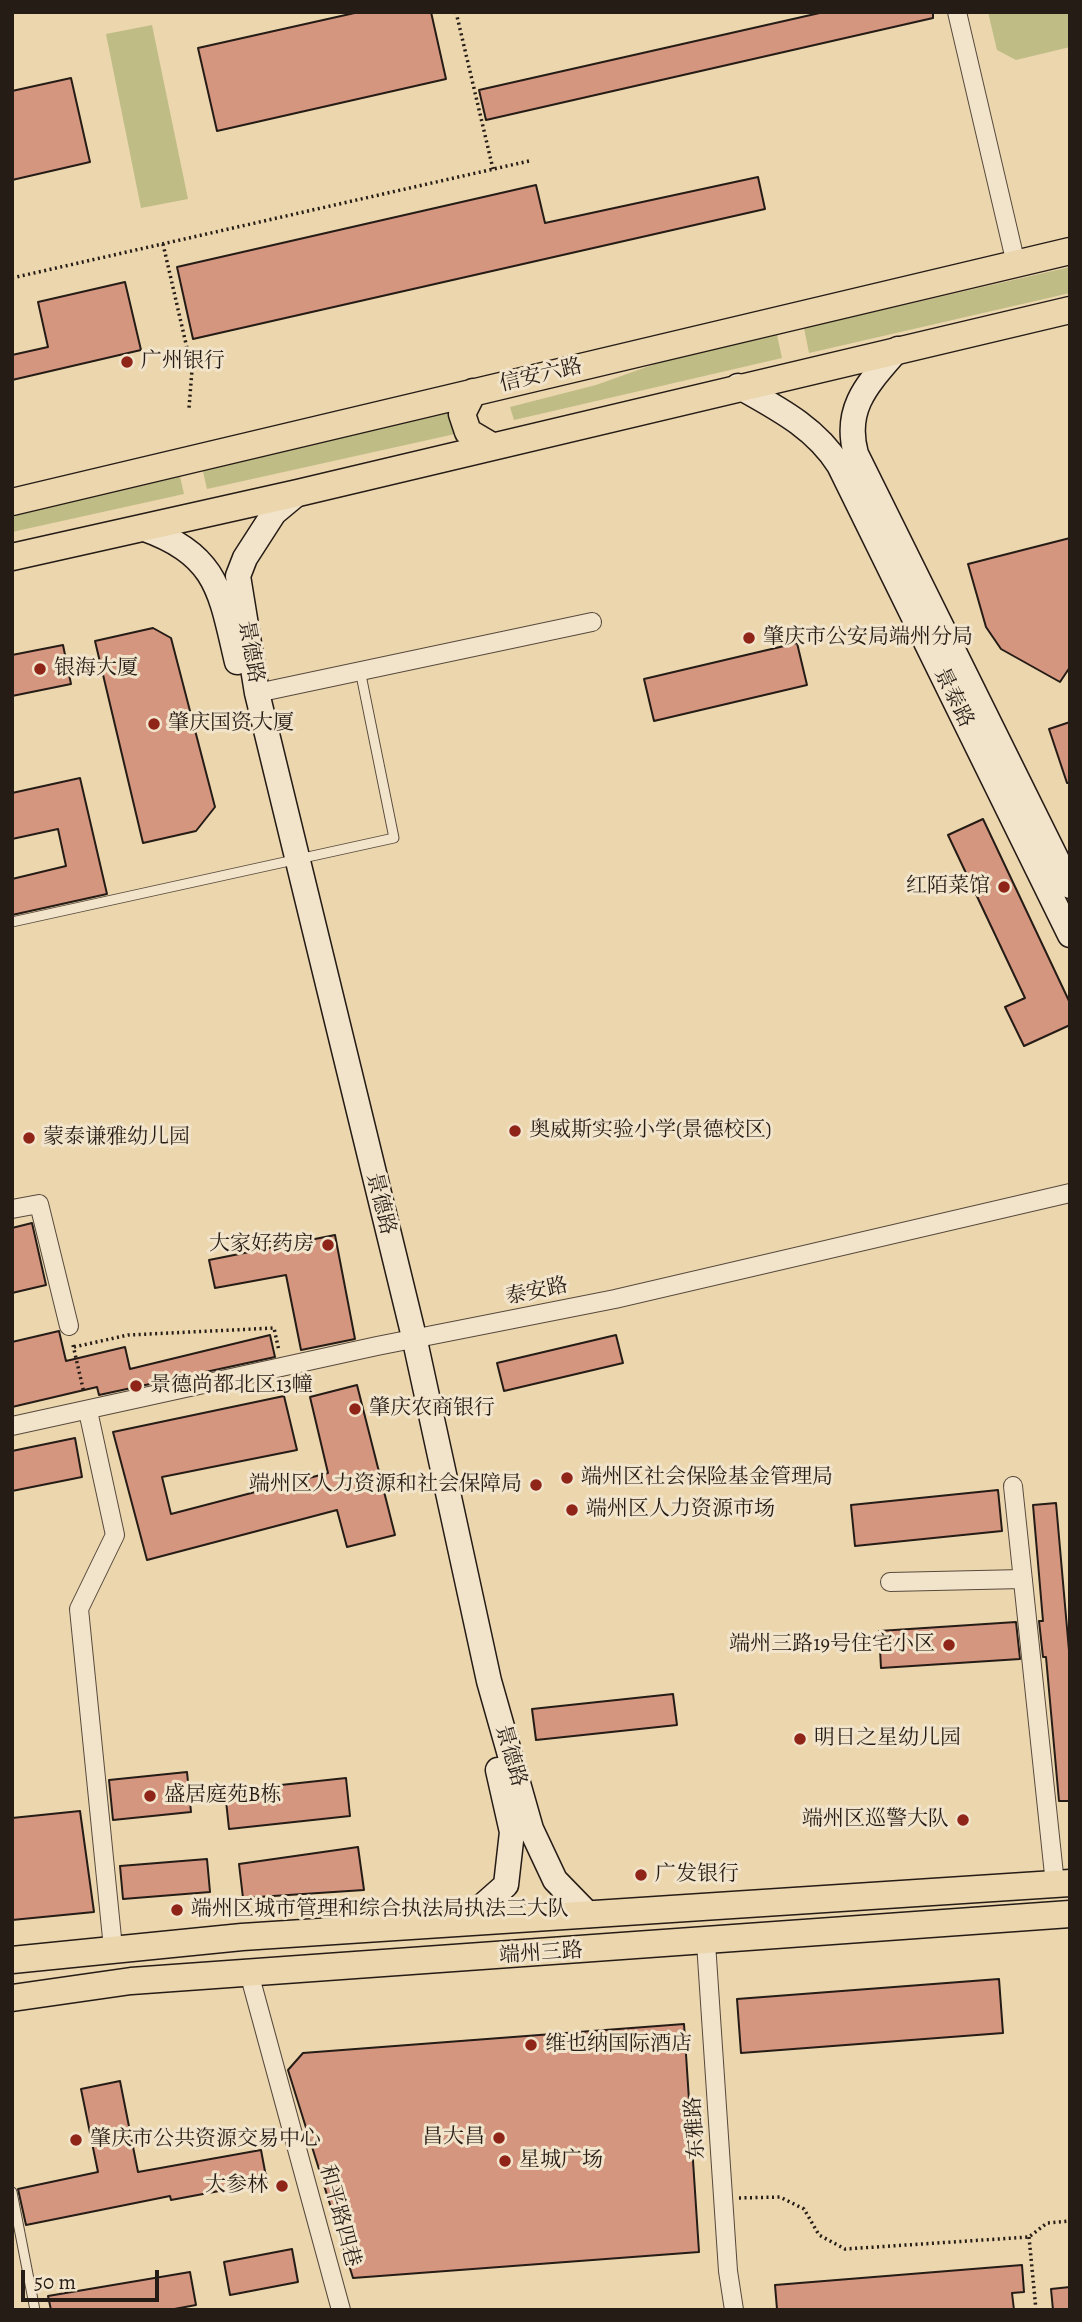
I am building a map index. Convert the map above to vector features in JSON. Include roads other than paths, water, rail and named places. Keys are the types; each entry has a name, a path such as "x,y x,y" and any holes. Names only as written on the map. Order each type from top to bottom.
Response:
{"main road":[{"name":"信安六路","path":"12,502 1070,251"},
{"path":"12,557 298,493 738,386 1070,310"},
{"path":"472,392 462,414 468,432 490,446"},
{"name":"端州三路","path":"12,1960 113,1948 1062,1883"},
{"path":"974,1889 977,1921"},
{"name":"端州三路","path":"12,1998 131,1981 1070,1914"}],"street":[{"path":"957,12 1016,264"},
{"path":"898,349 861,393 853,416 851,437 856,454 1070,886"},
{"name":"景泰路","path":"738,386 808,428 832,454 1070,935"},
{"name":"景德路","path":"290,859 257,693 238,576 245,558 268,521 298,493"},
{"name":"景德路","path":"142,528 181,545 206,566 221,596 290,859 489,1681 531,1829 555,1880 589,1914"},
{"path":"257,693 592,622"},
{"name":"泰安路","path":"12,1426 628,1296 1070,1194"},
{"path":"12,1209 39,1203 69,1326"},
{"name":"景德路","path":"408,1342 512,1832 506,1885 463,1923"},
{"path":"88,1411 115,1535 79,1609 113,1948"},
{"path":"1013,1486 1062,1883"},
{"path":"890,1581 1023,1579"},
{"name":"东雅路","path":"706,1942 727,2271 734,2310"},
{"name":"和平路四巷","path":"248,1973 341,2310"}],"lane":[{"path":"12,922 394,838 360,670"},
{"path":"12,2192 35,2310"}],"place":[{"name":"广州银行","path":"127,362"},
{"name":"肇庆市公安局端州分局","path":"749,638"},
{"name":"银海大厦","path":"40,669"},
{"name":"肇庆国资大厦","path":"154,724"},
{"name":"红陌菜馆","path":"1004,887"},
{"name":"奥威斯实验小学(景德校区)","path":"515,1131"},
{"name":"蒙泰谦雅幼儿园","path":"29,1138"},
{"name":"大家好药房","path":"328,1245"},
{"name":"景德尚都北区13幢","path":"136,1386"},
{"name":"肇庆农商银行","path":"355,1409"},
{"name":"端州区社会保险基金管理局","path":"567,1478"},
{"name":"端州区人力资源和社会保障局","path":"536,1485"},
{"name":"端州区人力资源市场","path":"572,1510"},
{"name":"端州三路19号住宅小区","path":"949,1645"},
{"name":"明日之星幼儿园","path":"800,1739"},
{"name":"盛居庭苑B栋","path":"150,1796"},
{"name":"端州区巡警大队","path":"963,1820"},
{"name":"广发银行","path":"641,1875"},
{"name":"端州区城市管理和综合执法局执法三大队","path":"177,1910"},
{"name":"维也纳国际酒店","path":"531,2045"},
{"name":"昌大昌","path":"499,2138"},
{"name":"肇庆市公共资源交易中心","path":"76,2140"},
{"name":"星城广场","path":"505,2161"},
{"name":"大参林","path":"282,2186"}]}
